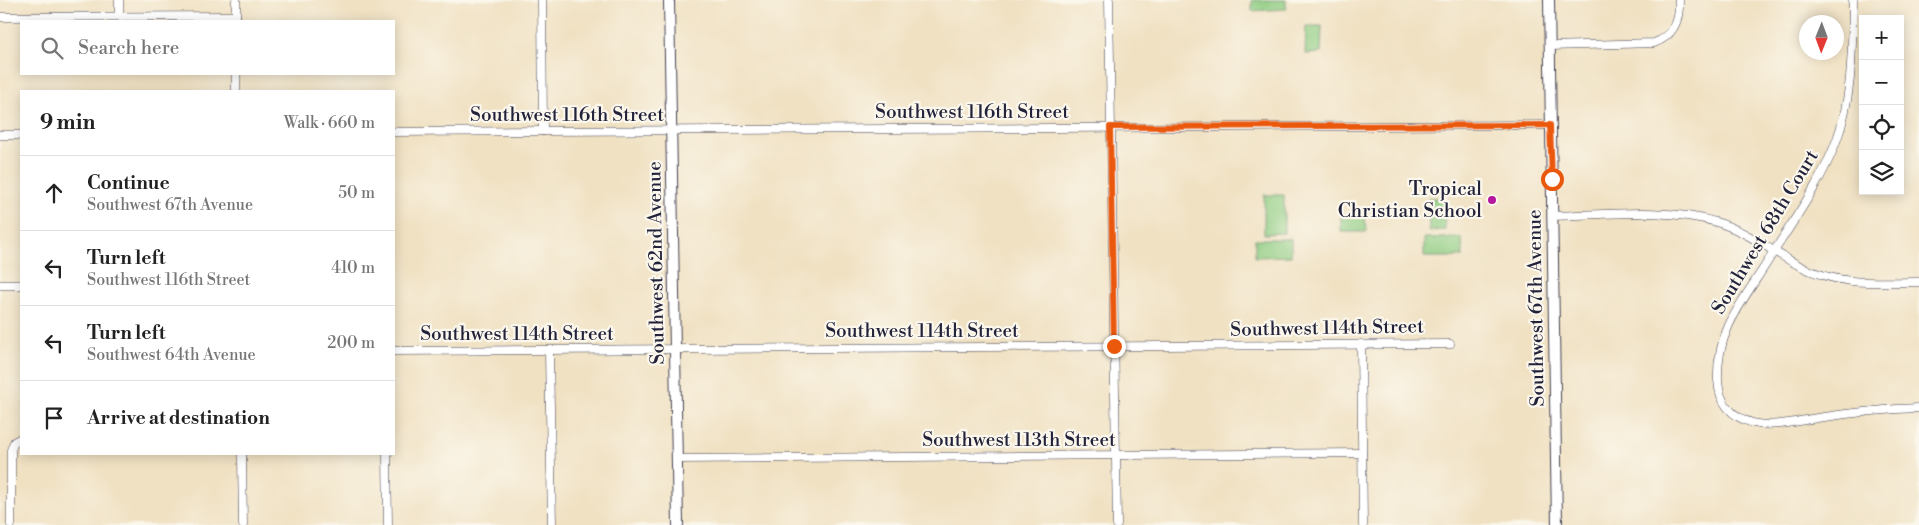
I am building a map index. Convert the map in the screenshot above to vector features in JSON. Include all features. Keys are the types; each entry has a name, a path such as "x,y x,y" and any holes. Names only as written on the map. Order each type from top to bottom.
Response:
{"street":[{"path":"119,0 119,16"},
{"path":"0,17 119,16 236,18 236,0"},
{"path":"542,0 543,131"},
{"name":"Southwest 62nd Avenue","path":"669,0 678,525"},
{"path":"1109,0 1116,525"},
{"name":"Southwest 67th Avenue","path":"1549,0 1557,525"},
{"path":"1549,46 1648,44 1668,36 1675,28 1679,18 1679,0"},
{"name":"Southwest 68th Court","path":"1853,0 1848,91 1837,141 1819,180 1733,314 1720,347 1718,361 1719,394 1724,404 1736,415 1752,422 1773,424 1919,408"},
{"path":"236,75 236,90"},
{"name":"Southwest 116th Street","path":"395,132 1550,125"},
{"path":"0,135 20,135"},
{"path":"1552,216 1651,214 1696,217 1732,227 1800,266 1841,280 1855,282 1919,282"},
{"path":"0,285 20,285"},
{"path":"1361,344 1363,525"},
{"name":"Southwest 114th Street","path":"395,351 1450,344"},
{"path":"549,350 552,525"},
{"path":"11,525 10,455 17,440"},
{"name":"Southwest 113th Street","path":"677,459 1362,453"},
{"path":"242,455 243,525"},
{"path":"387,455 388,525"}],"green space":[{"path":"1252,0 1286,0 1286,9 1252,11"},
{"path":"1306,26 1322,26 1321,53 1305,54"},
{"path":"1264,195 1284,195 1284,233 1264,234"},
{"path":"1428,198 1444,198 1445,230 1429,231"},
{"path":"1365,215 1366,232 1341,232 1341,216"},
{"path":"1424,238 1462,238 1463,257 1424,257"},
{"path":"1255,239 1291,239 1291,256 1255,257"}],"place":[{"name":"Tropical Christian School","path":"1492,200"}],"route":[{"path":"1114,346 1110,127 1550,125 1552,179"}]}
